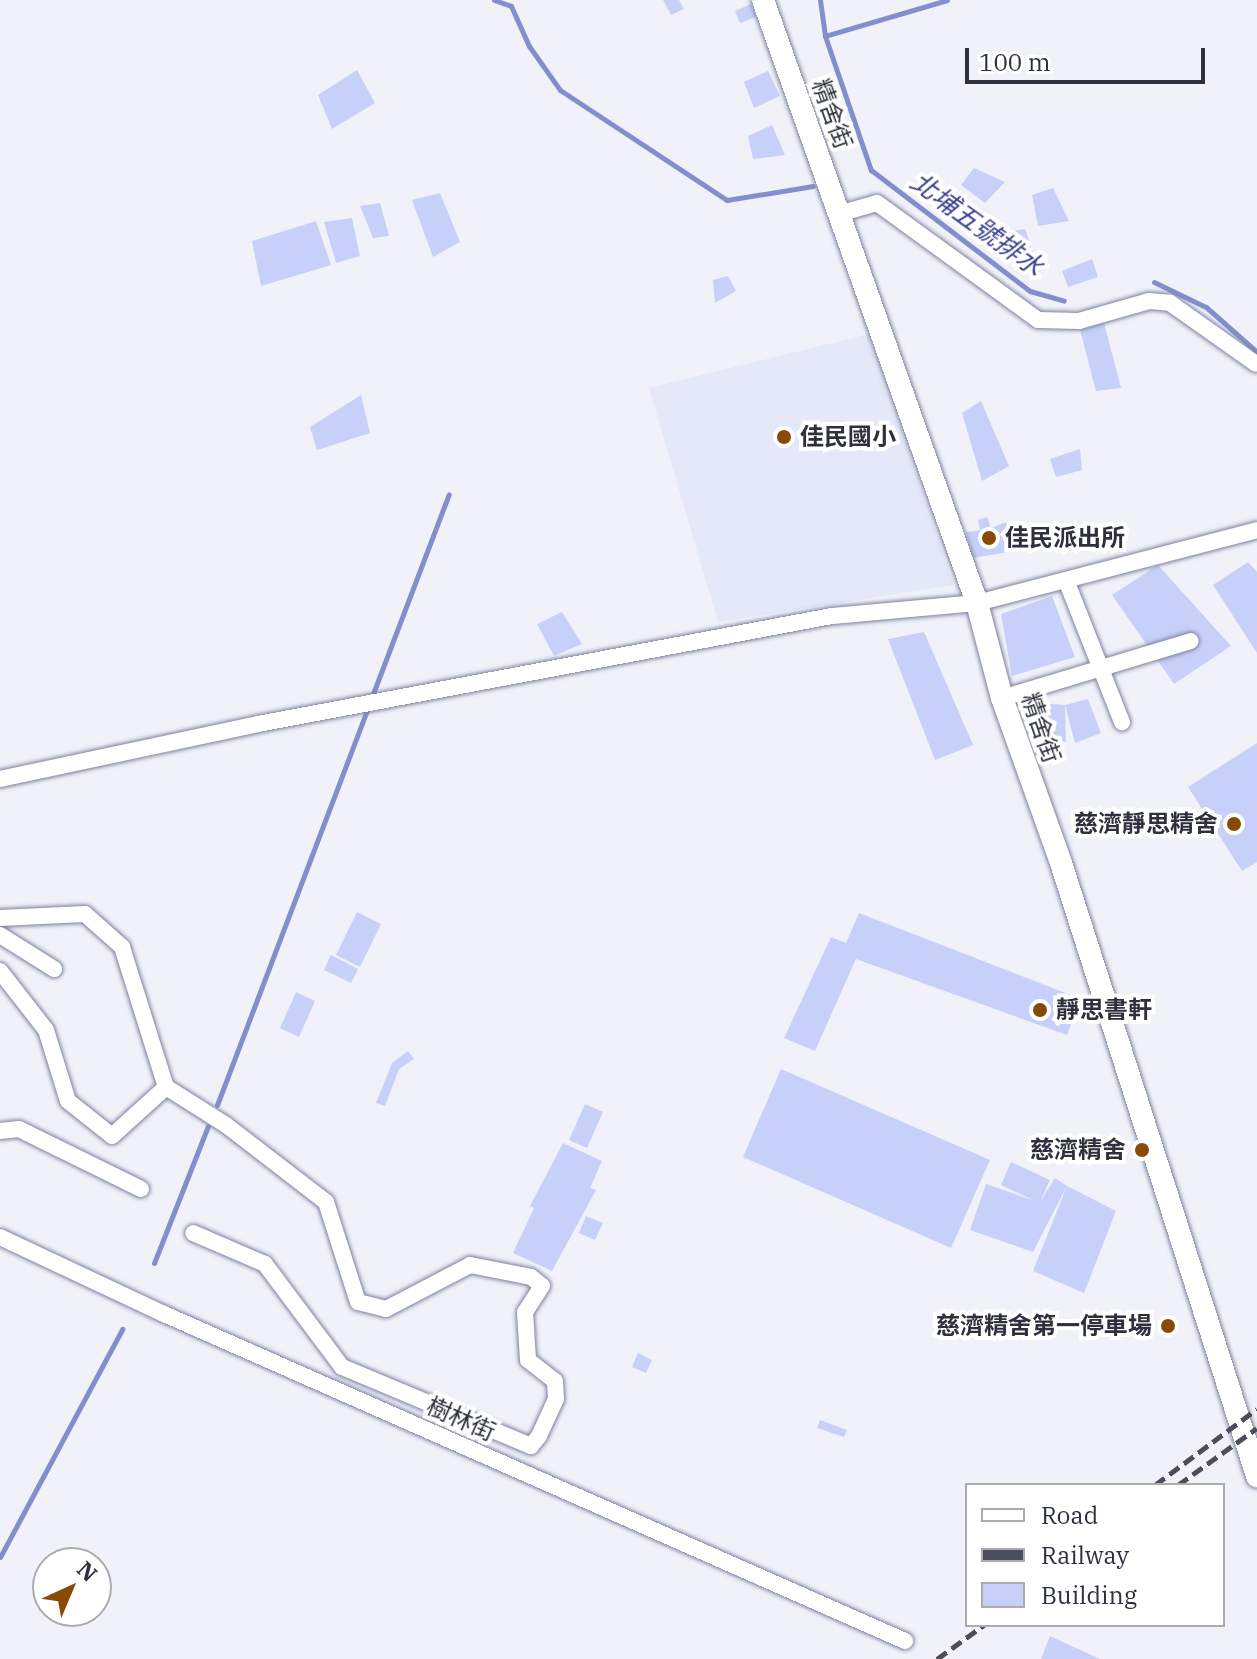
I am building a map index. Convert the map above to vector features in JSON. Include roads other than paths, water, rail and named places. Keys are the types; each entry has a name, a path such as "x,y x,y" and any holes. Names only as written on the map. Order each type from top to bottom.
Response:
{"street":[{"name":"精舍街","path":"763,0 842,213 977,603 1002,698 1061,863 1257,1476"},
{"path":"842,213 877,203 1038,320 1079,321 1149,301 1170,303 1256,364"},
{"path":"0,779 258,724 832,616 977,603 1257,530"},
{"path":"1066,580 1122,722"},
{"path":"1002,698 1100,665 1191,641"},
{"path":"0,918 85,914 122,947 166,1087 226,1125 326,1202 358,1302 386,1309 470,1265 531,1277 542,1286 525,1312 528,1360 555,1381 556,1399 539,1436 531,1446 342,1367 265,1264 193,1233"},
{"path":"0,935 54,969"},
{"path":"0,971 46,1030 68,1101 112,1136 166,1087"},
{"path":"0,1131 19,1129 141,1189"},
{"name":"樹林街","path":"0,1237 164,1314 905,1641"}],"waterway":[{"path":"494,0 511,6 529,46 560,90 727,200 813,186"},
{"path":"820,0 825,36"},
{"path":"947,0 825,36 871,170 1030,291 1064,301"},
{"name":"北埔五號排水","path":"1154,282 1206,307 1257,352"},
{"path":"371,699 449,494"},
{"path":"217,1105 368,708"},
{"path":"154,1263 208,1126"},
{"path":"0,1557 122,1329"}],"railway":[{"path":"1158,1483 1257,1409"},
{"path":"1181,1483 1257,1428"},
{"path":"937,1659 981,1627"}],"place":[{"name":"佳民國小","path":"784,437"},
{"name":"佳民派出所","path":"989,538"},
{"name":"慈濟靜思精舍","path":"1234,824"},
{"name":"靜思書軒","path":"1040,1010"},
{"name":"慈濟精舍","path":"1142,1150"},
{"name":"慈濟精舍第一停車場","path":"1168,1326"}]}
